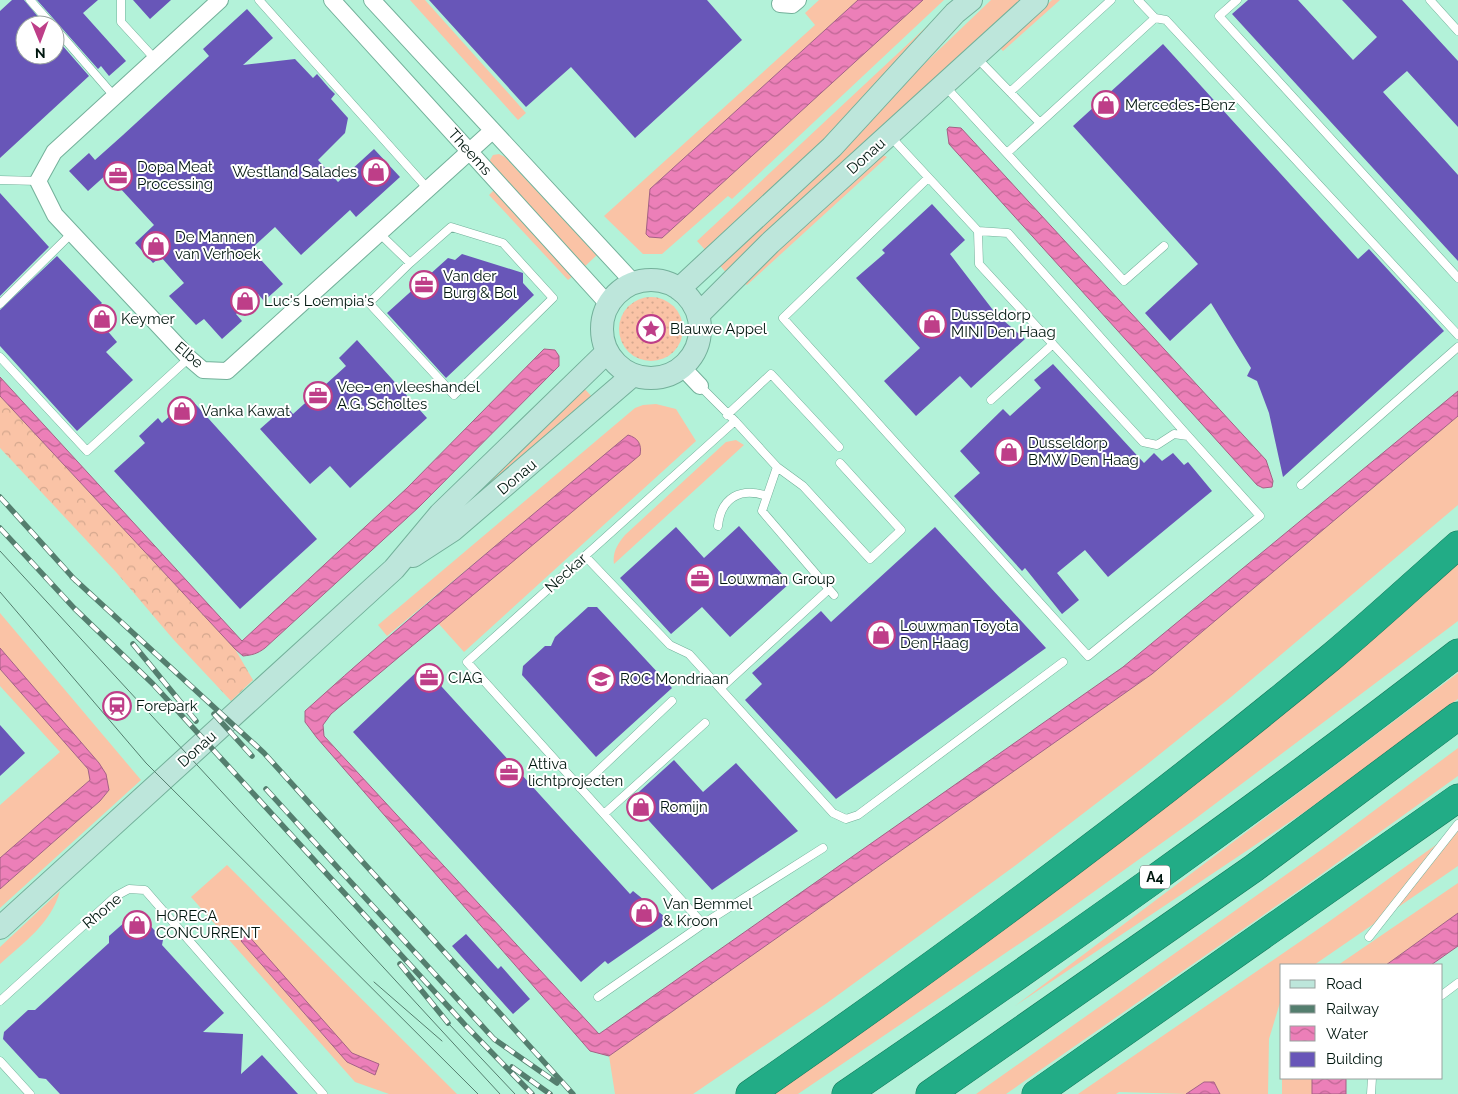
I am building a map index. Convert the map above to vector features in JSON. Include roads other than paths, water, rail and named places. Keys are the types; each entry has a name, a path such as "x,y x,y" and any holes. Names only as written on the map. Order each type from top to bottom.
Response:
{"highway":[{"path":"750,1094 887,1000 1119,827 1331,657 1458,545"},
{"name":"A4","path":"846,1094 991,995 1340,745 1458,653"},
{"path":"930,1094 1254,868 1458,716"},
{"path":"1036,1094 1458,798"}],"main road":[{"name":"Donau","path":"679,289 832,147 955,13 971,0"},
{"name":"Donau","path":"698,315 770,243 1037,0"},
{"path":"657,280 679,289 694,305 698,315 700,334 694,352 682,367 658,378 633,375 618,366 607,352 602,328 608,304 619,292 634,283 657,280"},
{"name":"Donau","path":"0,928 394,569 440,514 607,352"},
{"name":"Donau","path":"394,569 453,530 633,375"}],"street":[{"path":"38,181 54,152 220,0"},
{"name":"Theems","path":"332,0 608,304"},
{"name":"Theems","path":"372,0 634,283"},
{"path":"780,4 792,5 798,0"},
{"name":"Elbe","path":"38,181 55,215 189,358 203,370 227,371 492,131"},
{"path":"682,367 700,386"}],"lane":[{"path":"30,0 43,15"},
{"path":"121,0 121,22 155,59"},
{"path":"258,0 428,189"},
{"path":"1010,92 1111,0"},
{"path":"1138,0 1155,18 1166,20 1458,335"},
{"path":"1237,0 1219,16 1458,278"},
{"path":"1430,0 1458,31"},
{"path":"1007,153 1155,18"},
{"path":"65,40 114,96"},
{"path":"976,56 1040,123"},
{"path":"944,85 1124,281 1164,246"},
{"path":"889,135 978,231 979,264 1142,442 1157,445 1174,434 1188,436"},
{"path":"928,178 783,318 1088,656 1260,516 1008,233 978,231"},
{"path":"0,180 38,181"},
{"path":"451,227 503,243 553,298 454,395 369,303 410,263 451,227"},
{"path":"0,304 72,233"},
{"path":"379,233 410,263"},
{"path":"990,400 1053,344"},
{"path":"1301,485 1458,347"},
{"path":"0,358 86,451 189,358"},
{"path":"727,415 771,374 839,447"},
{"path":"700,386 777,467 803,486 870,560 901,530 840,463"},
{"name":"Neckar","path":"703,924 466,662 735,421"},
{"path":"721,688 831,592 762,510 777,467"},
{"path":"718,526 719,514 723,506 733,498 743,492 767,496"},
{"path":"585,556 670,645 689,654 833,813 846,819 858,815 1063,662"},
{"path":"580,788 672,701"},
{"path":"604,814 705,723"},
{"path":"1369,937 1458,824"},
{"path":"598,997 703,924 823,848"},
{"name":"Rhone","path":"0,1001 116,896 129,889 146,890 324,1094"},
{"path":"1443,994 1458,983"},
{"path":"0,1061 30,1094"},
{"path":"1371,1094 1372,1079"}],"water":[{"path":"858,0 923,0 662,238 649,237 646,234 650,189"},
{"path":"949,127 961,128 1266,460 1273,481 1272,487 1263,488 1257,485 949,144 947,129"},
{"path":"544,349 555,350 559,356 559,366 419,507 265,648 254,654 243,656 0,396 0,377 242,641 407,488"},
{"path":"1458,391 1458,416 1152,674 609,1056 590,1051 305,722 305,711 465,572 628,435 637,440 640,445 640,455 331,714 323,725 324,736 599,1034 1123,667"},
{"path":"0,648 99,763 106,774 109,790 100,801 0,889 0,858 90,780 88,769 0,669"},
{"path":"1458,913 1458,946 1432,964 1387,964"},
{"path":"247,934 352,1053 379,1064 375,1075 347,1062 241,941"},
{"path":"1312,1079 1346,1079 1346,1094 1312,1094"},
{"path":"1204,1082 1214,1082 1220,1094 1186,1094"}],"tram line":[{"path":"0,551 500,1094"},
{"path":"0,592 146,763 478,1094"},
{"path":"374,982 442,1041"},
{"path":"448,1023 515,1094"}],"railway":[{"path":"0,497 76,581"},
{"path":"0,528 74,608 153,684 466,1026 532,1094"},
{"path":"72,577 264,753 573,1094"},
{"path":"133,644 196,721"},
{"path":"214,714 252,756"},
{"path":"266,789 494,1039 557,1083"},
{"path":"400,964 448,1023"},
{"path":"512,1067 550,1094"}],"place":[{"name":"Mercedes-Benz","path":"1106,105"},
{"name":"Westland Salades","path":"376,172"},
{"name":"Dopa Meat Processing","path":"118,176"},
{"name":"De Mannen van Verhoek","path":"156,246"},
{"name":"Van der Burg & Bol","path":"424,285"},
{"name":"Luc's Loempia's","path":"245,301"},
{"name":"Keymer","path":"102,319"},
{"name":"Dusseldorp MINI Den Haag","path":"932,324"},
{"name":"Blauwe Appel","path":"651,329"},
{"name":"Vee- en vleeshandel A.G. Scholtes","path":"318,396"},
{"name":"Vanka Kawat","path":"182,411"},
{"name":"Dusseldorp BMW Den Haag","path":"1009,452"},
{"name":"Louwman Group","path":"700,579"},
{"name":"Louwman Toyota Den Haag","path":"881,635"},
{"name":"CIAG","path":"429,678"},
{"name":"ROC Mondriaan","path":"601,679"},
{"name":"Forepark","path":"117,706"},
{"name":"Attiva lichtprojecten","path":"509,773"},
{"name":"Romijn","path":"641,807"},
{"name":"Van Bemmel & Kroon","path":"644,913"},
{"name":"HORECA CONCURRENT","path":"137,925"}]}
